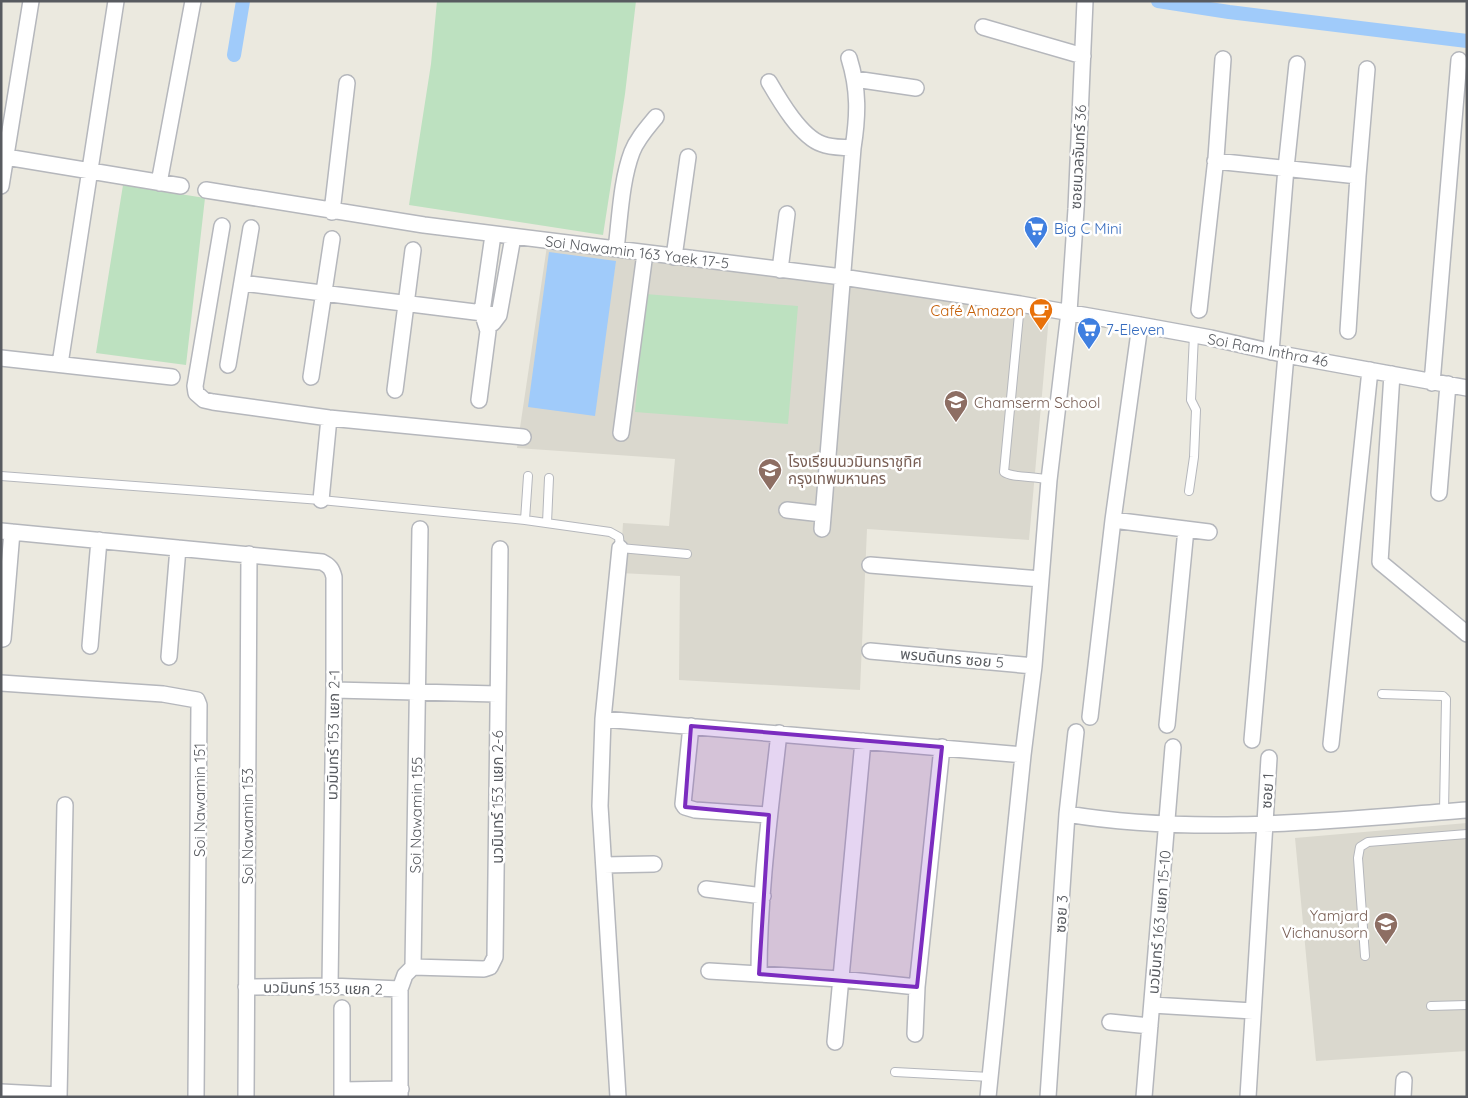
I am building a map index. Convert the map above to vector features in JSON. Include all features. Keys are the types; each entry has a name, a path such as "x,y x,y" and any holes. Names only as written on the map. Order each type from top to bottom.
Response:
{"street":[{"path":"1,186 31,1"},
{"path":"60,364 116,1"},
{"path":"160,183 194,1"},
{"name":"ซอยนวลจันทร์ 36","path":"988,1097 1023,754 1034,666 1049,480 1069,312 1076,209 1085,6"},
{"path":"983,27 1082,56"},
{"path":"787,510 822,521 853,148 857,125 855,79 849,58"},
{"path":"1199,310 1224,59"},
{"path":"1432,383 1459,60"},
{"path":"1271,352 1286,168 1297,64"},
{"path":"1348,331 1367,69"},
{"path":"855,79 916,88"},
{"path":"769,82 790,116 812,140 823,145 853,148"},
{"path":"332,212 347,83"},
{"path":"616,249 627,171 632,151 640,137 656,117"},
{"path":"6,157 181,186"},
{"path":"674,257 688,157"},
{"path":"1215,161 1358,176"},
{"name":"Soi Nawamin 163 Yaek 17-5","path":"206,190 332,212 513,238 616,249 842,278 1069,312"},
{"path":"780,270 787,214"},
{"path":"222,226 195,386 196,393 204,400 329,418 523,437"},
{"path":"228,365 250,228"},
{"path":"479,400 488,331 482,312 493,235"},
{"path":"488,331 499,315 513,238"},
{"path":"311,377 322,293 332,239"},
{"path":"395,390 414,250"},
{"path":"621,433 645,253"},
{"path":"242,283 407,302 499,315"},
{"name":"Soi Ram Inthra 46","path":"1069,312 1194,335 1286,356 1467,388"},
{"path":"1090,717 1113,520 1140,325"},
{"path":"1252,740 1286,356"},
{"path":"1,358 172,377"},
{"path":"1331,744 1370,370"},
{"path":"1392,374 1380,562 1467,634"},
{"path":"1439,492 1448,384"},
{"path":"322,500 329,418"},
{"path":"1113,520 1209,532"},
{"name":"Soi Nawamin 155","path":"414,967 420,529"},
{"path":"1167,725 1186,529"},
{"path":"3,639 7,532 249,554"},
{"path":"90,646 99,540"},
{"path":"169,657 178,548"},
{"path":"618,1097 600,806 603,719 620,548"},
{"name":"นวมินทร์ 153 แยก 2-6","path":"414,967 484,969 490,967 495,957 500,549"},
{"name":"นวมินทร์ 153 แยก 2-1","path":"249,554 322,562 332,569 334,577 330,986"},
{"name":"Soi Nawamin 153","path":"246,1097 249,554"},
{"path":"870,565 1041,579"},
{"name":"พรบดินทร ซอย 5","path":"870,651 1034,666"},
{"name":"Soi Nawamin 151","path":"1,683 163,694 197,700 199,705 199,784 196,1097"},
{"path":"334,690 497,694"},
{"path":"603,719 1023,754"},
{"path":"691,726 683,804 685,807 695,810 769,815"},
{"name":"ซอย 3","path":"1048,1097 1067,814 1076,732"},
{"path":"759,974 759,945 769,815 778,734"},
{"path":"835,1042 863,741"},
{"path":"915,1034 917,987 942,747"},
{"name":"นวมินทร์ 163 แยก 15-10","path":"1144,1097 1173,747"},
{"name":"ซอย 1","path":"1248,1097 1269,758"},
{"path":"1,1092 59,1096 65,805"},
{"path":"1067,814 1167,824 1265,824 1467,810"},
{"path":"604,865 654,864"},
{"path":"706,889 763,896"},
{"path":"342,1008 342,1093 400,1093 400,989 405,975 414,967"},
{"path":"709,971 840,979 917,987"},
{"name":"นวมินทร์ 153 แยก 2","path":"246,987 330,986 400,989"},
{"path":"1152,1005 1253,1011"},
{"path":"1110,1022 1150,1026"},
{"path":"1403,1097 1404,1080"}],"lane":[{"path":"1020,304 1004,472 1010,475 1038,477 1049,480"},
{"path":"1189,491 1194,457 1196,410 1191,400 1194,335"},
{"path":"1,476 322,500 525,520 610,532 619,537 620,548 687,554"},
{"path":"525,520 528,476"},
{"path":"547,523 549,478"},
{"path":"1382,694 1443,696 1446,699 1444,812"},
{"path":"1365,956 1358,858 1360,847 1368,842 1467,834"},
{"path":"1431,1006 1467,1005"},
{"path":"895,1072 990,1077"}],"highlighted area":[{"path":"691,726 942,747 917,987 759,974 769,815 685,807"}],"shaded area":[{"name":"โรงเรียนนวมินทราชูทิศ กรุงเทพมหานคร","path":"547,246 877,290 1049,316 1029,540 867,529 860,690 679,680 680,576 620,573 623,523 669,526 675,459 517,448"},
{"name":"Yamjard Vichanusorn","path":"1467,823 1467,1051 1316,1061 1295,838"}],"green space":[{"path":"437,1 636,1 625,94 603,235 409,205 431,64"},
{"path":"123,185 205,198 186,365 96,353"},
{"path":"645,294 798,306 788,424 635,412"}],"water":[{"path":"549,252 616,261 595,416 528,407"}],"waterway":[{"path":"234,55 243,1"},
{"path":"1158,1 1229,12 1467,41"}],"place":[{"name":"Big C Mini","path":"1036,249"},
{"name":"Café Amazon","path":"1041,331"},
{"name":"7-Eleven","path":"1089,350"},
{"name":"Chamserm School","path":"956,423"},
{"name":"โรงเรียนนวมินทราชูทิศ กรุงเทพมหานคร","path":"770,491"},
{"name":"Yamjard Vichanusorn","path":"1386,945"}]}
